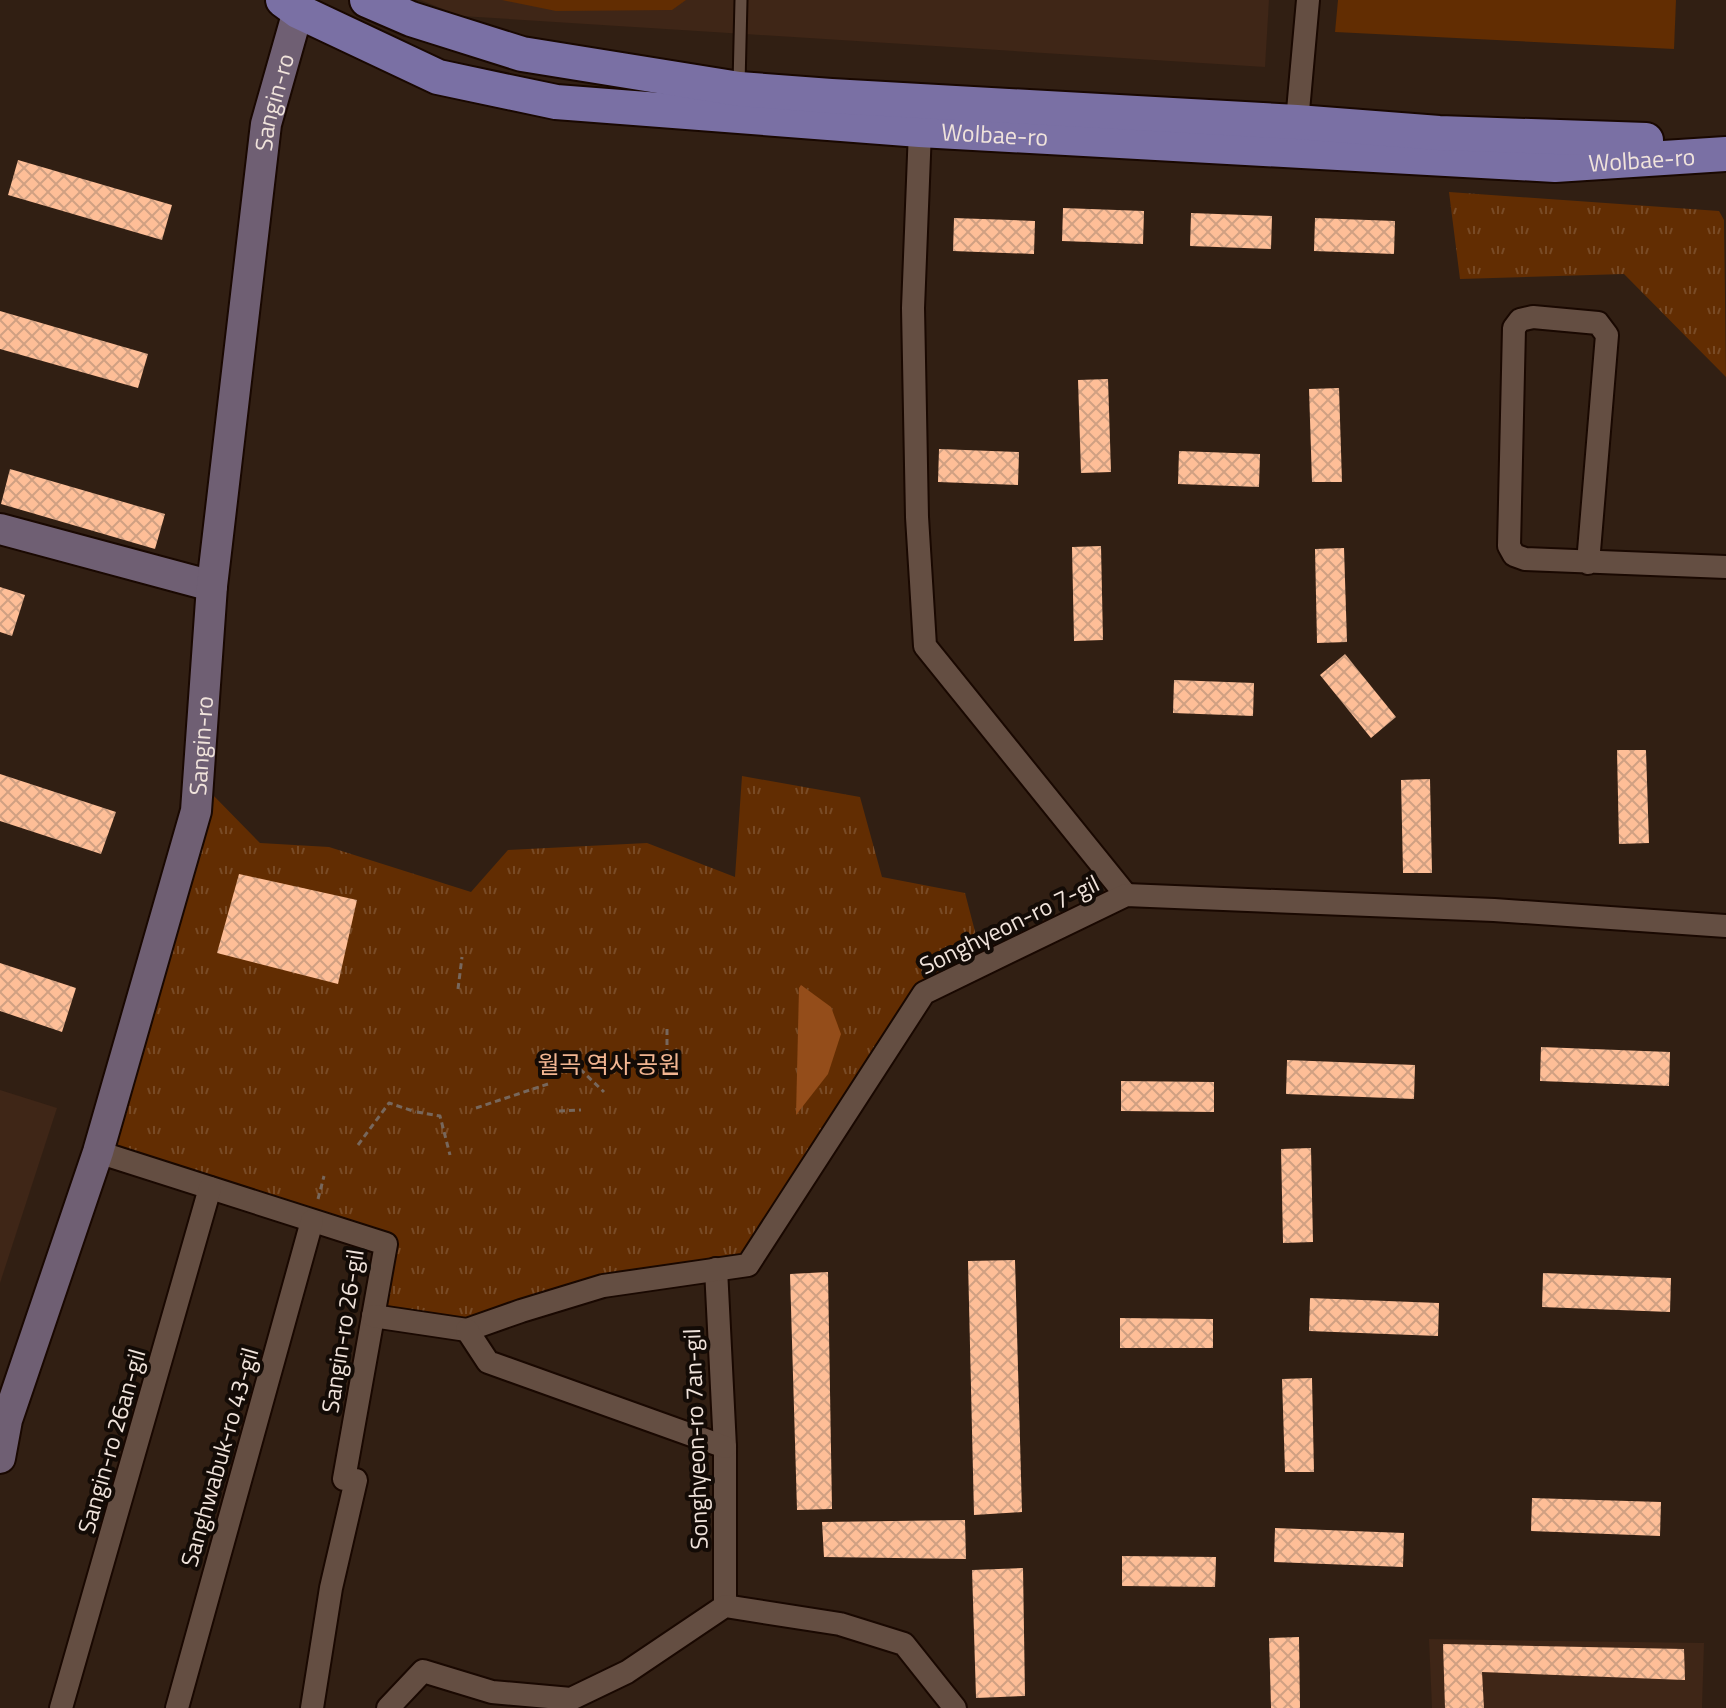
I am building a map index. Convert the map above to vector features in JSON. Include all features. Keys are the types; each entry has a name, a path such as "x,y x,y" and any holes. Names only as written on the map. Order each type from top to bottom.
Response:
{"main road":[{"name":"Wolbae-ro","path":"367,0 411,19 522,54 739,89 1439,133 1726,145"},
{"name":"Wolbae-ro","path":"290,5 438,77 556,102 920,130 1555,165 1726,154"},
{"name":"Sangin-ro","path":"0,1458 3,1419 98,1152 196,811 212,586 266,124 290,5"},
{"path":"0,529 212,586"}],"street":[{"path":"1297,122 1308,0"},
{"path":"920,130 913,308 917,517 925,646 1126,895"},
{"path":"1588,563 1607,335 1598,323 1533,317 1520,320 1514,328 1509,546 1514,555 1525,559 1588,563 1726,567"},
{"name":"Songhyeon-ro 7-gil","path":"373,1316 467,1330 603,1286 748,1265 924,993 1126,895 1494,910 1726,926"},
{"name":"Sangin-ro 26-gil","path":"98,1152 386,1244 344,1479 356,1480 331,1588 312,1708"},
{"name":"Sangin-ro 26an-gil","path":"61,1708 210,1188"},
{"name":"Sanghwabuk-ro 43-gil","path":"177,1708 312,1221"},
{"name":"Songhyeon-ro 7an-gil","path":"716,1269 725,1447 725,1606"},
{"path":"467,1330 488,1362 725,1447"},
{"path":"388,1708 423,1671 492,1692 571,1699 627,1672 725,1606 840,1624 904,1644 955,1708"}],"lane":[{"path":"739,89 741,0"}],"path":[{"path":"458,989 462,957"},
{"path":"667,1029 667,1080"},
{"path":"580,1069 604,1092"},
{"path":"476,1108 548,1084"},
{"path":"358,1145 389,1103 440,1116 450,1155"},
{"path":"559,1111 581,1110"},
{"path":"312,1221 324,1176"}],"shaded area":[{"path":"420,0 1269,0 1265,67 461,16"},
{"path":"801,985 831,1007 841,1034 828,1074 796,1115 799,988"},
{"path":"0,1090 57,1108 0,1283"},
{"path":"1429,1639 1704,1643 1702,1708 1432,1708"}],"green space":[{"path":"502,0 686,0 672,10 556,11"},
{"path":"1338,0 1676,0 1674,49 1335,32"},
{"path":"1449,192 1719,211 1724,220 1726,377 1624,274 1460,279"},
{"name":"월곡 역사 공원","path":"742,776 860,797 882,877 965,893 978,943 924,993 748,1265 603,1286 467,1330 373,1316 386,1245 98,1152 210,792 260,843 329,847 471,892 508,850 647,843 735,877"}],"building":[{"path":"18,160 172,205 162,240 8,195"},
{"path":"1063,208 1144,211 1143,244 1062,241"},
{"path":"1191,213 1272,216 1271,249 1190,246"},
{"path":"954,218 1035,221 1034,254 953,251"},
{"path":"1315,218 1395,221 1394,254 1314,251"},
{"path":"0,311 148,354 138,388 0,349"},
{"path":"1108,379 1111,472 1081,473 1078,380"},
{"path":"1339,388 1342,482 1312,482 1309,389"},
{"path":"939,449 1019,452 1018,485 938,482"},
{"path":"1179,451 1260,454 1259,487 1178,484"},
{"path":"10,469 165,514 155,549 1,504"},
{"path":"1101,546 1103,640 1074,641 1072,547"},
{"path":"1344,548 1347,642 1317,643 1315,549"},
{"path":"0,587 25,595 12,636 0,632"},
{"path":"1345,654 1396,717 1371,738 1320,675"},
{"path":"1174,680 1254,683 1253,716 1173,713"},
{"path":"1617,750 1646,750 1649,843 1619,844"},
{"path":"0,774 116,812 101,854 0,821"},
{"path":"1430,779 1432,873 1403,873 1401,780"},
{"path":"239,874 357,900 338,984 217,953"},
{"path":"0,963 76,988 62,1032 0,1011"},
{"path":"1541,1047 1670,1052 1669,1086 1540,1081"},
{"path":"1287,1060 1415,1065 1414,1099 1286,1094"},
{"path":"1121,1081 1214,1082 1214,1112 1121,1111"},
{"path":"1311,1148 1313,1242 1283,1243 1281,1149"},
{"path":"1015,1260 1022,1512 974,1515 968,1261"},
{"path":"828,1272 832,1509 797,1510 790,1274"},
{"path":"1543,1273 1671,1278 1670,1312 1542,1307"},
{"path":"1310,1298 1439,1303 1438,1336 1309,1331"},
{"path":"1120,1318 1213,1319 1213,1348 1120,1348"},
{"path":"1312,1378 1314,1472 1285,1472 1282,1379"},
{"path":"1532,1498 1661,1502 1660,1536 1531,1531"},
{"path":"965,1520 966,1559 824,1557 822,1522"},
{"path":"1275,1528 1404,1533 1403,1567 1274,1562"},
{"path":"1122,1556 1216,1557 1215,1587 1122,1586"},
{"path":"1023,1568 1025,1696 976,1698 972,1570"},
{"path":"1299,1637 1300,1708 1271,1708 1269,1638"},
{"path":"1443,1644 1684,1649 1685,1680 1482,1672 1484,1708 1445,1708"}]}
